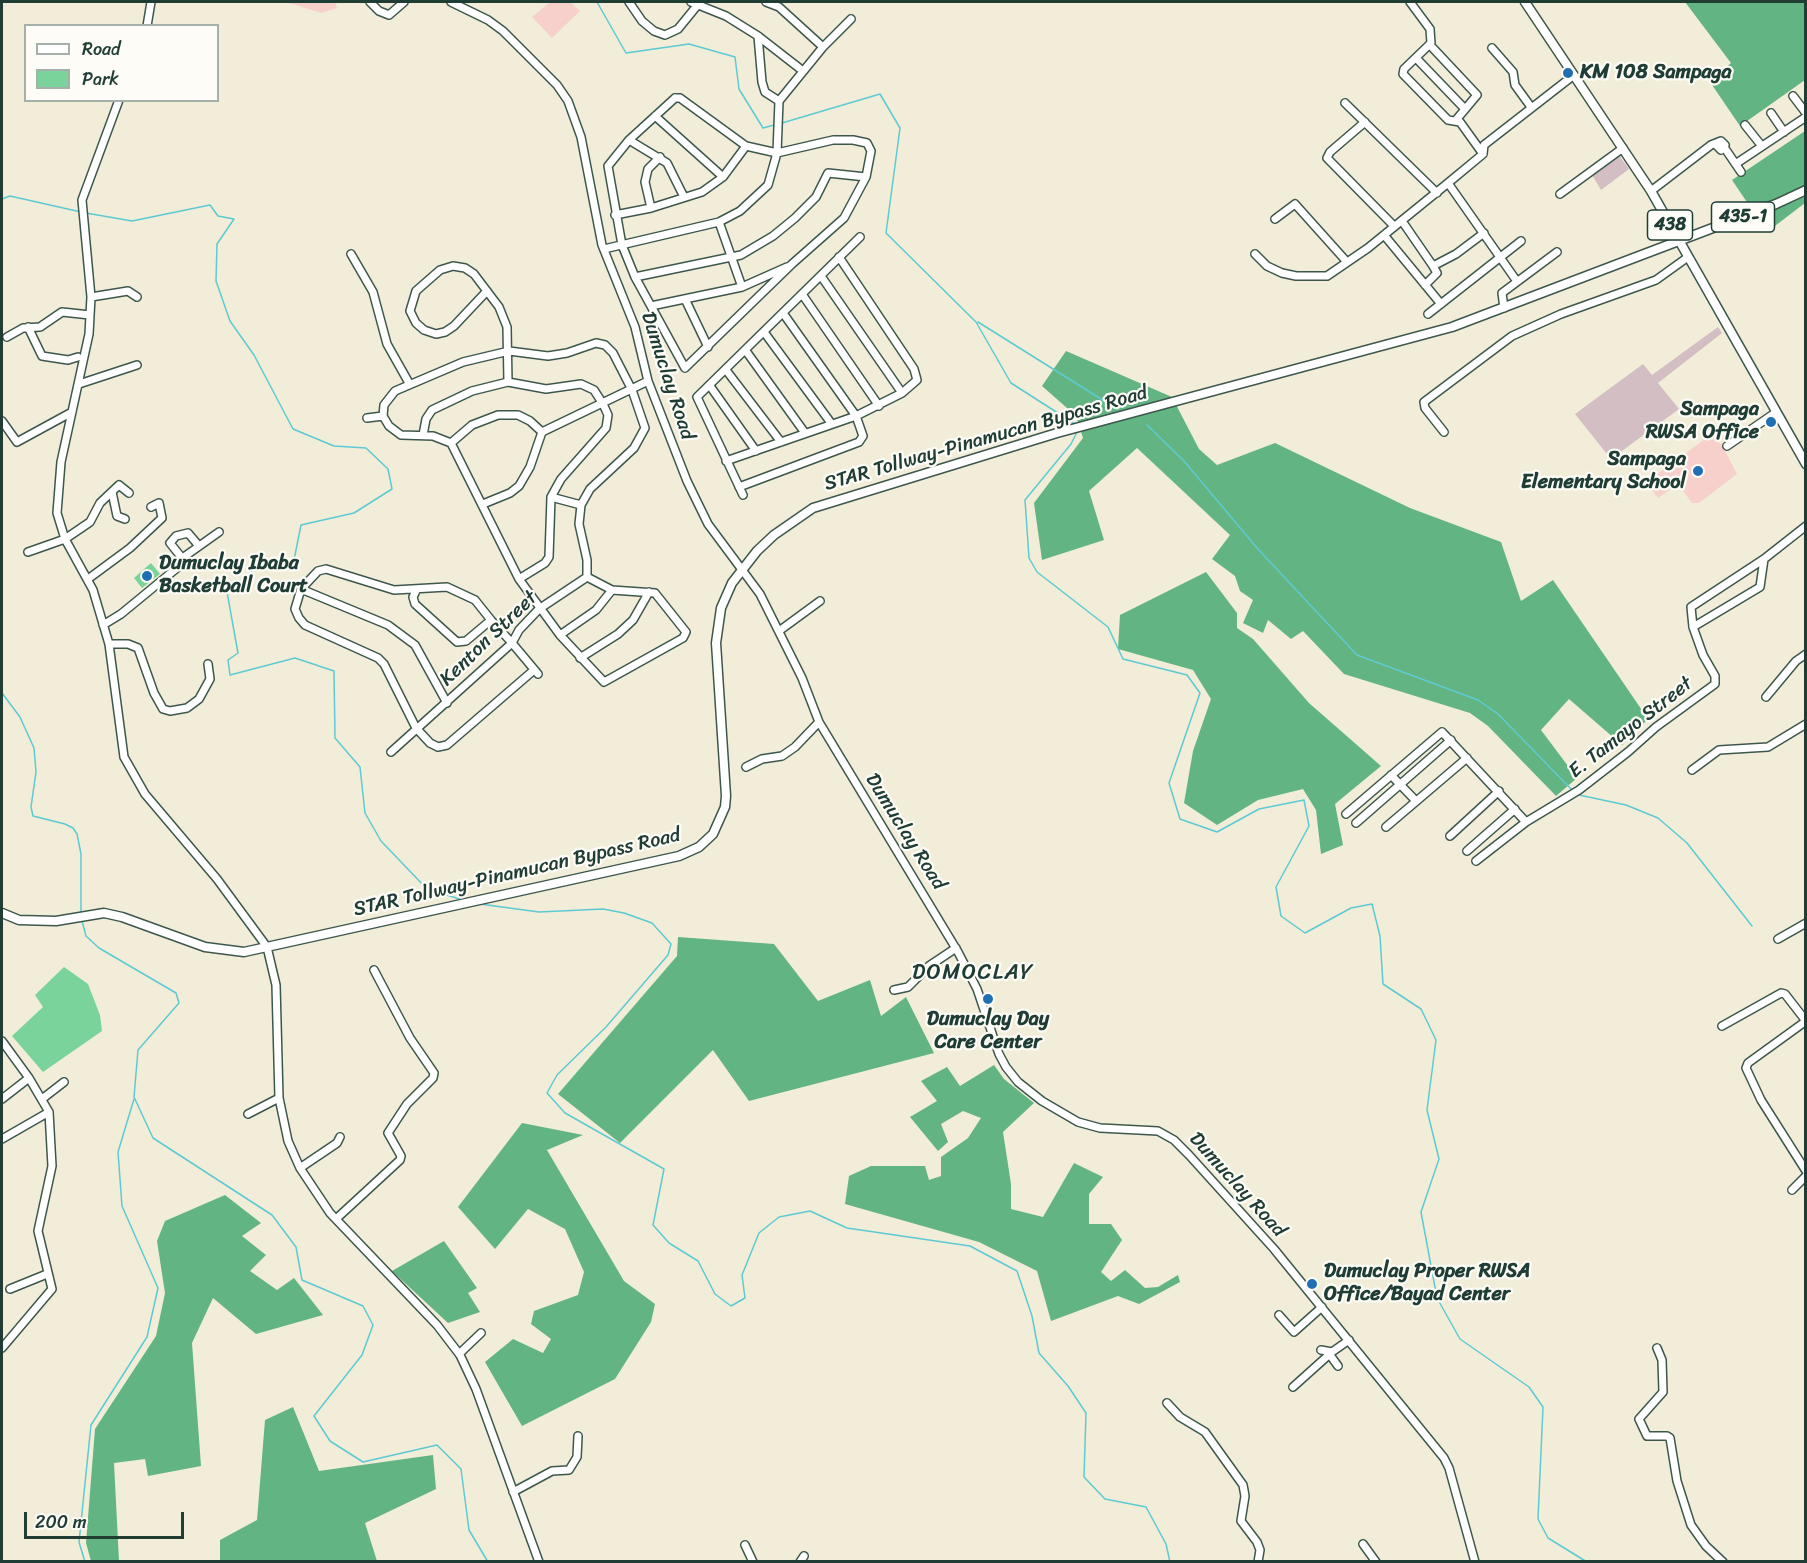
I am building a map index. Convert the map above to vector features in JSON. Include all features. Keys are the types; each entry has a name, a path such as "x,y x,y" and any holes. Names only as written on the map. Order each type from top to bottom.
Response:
{"main road":[{"name":"438","path":"1525,2 1651,191 1806,464"},
{"name":"STAR Tollway-Pinamucan Bypass Road","path":"2,913 19,920 56,921 104,913 219,950 244,952 679,856 699,847 718,826 726,795 716,643 721,608 732,583 774,535 813,508 1057,432 1413,338 1504,308 1776,204 1806,190"}],"street":[{"path":"147,24 151,2"},
{"path":"370,2 379,11 389,15 404,2"},
{"name":"Dumuclay Road","path":"451,2 488,20 503,31 557,85 568,100 581,137 603,247 635,327 648,381 663,426 708,524 760,594 802,678 819,722 956,948 977,989 999,1054 1018,1082 1042,1101 1078,1122 1100,1128 1158,1131 1173,1140 1274,1249 1444,1458 1475,1562"},
{"path":"629,2 642,21 654,31 664,35 678,29 696,2 726,16 758,36 802,71"},
{"path":"766,2 780,4 823,47"},
{"path":"1410,2 1430,29 1430,45 1476,92 1476,97 1464,108 1456,120"},
{"path":"603,247 719,222 740,211 768,185 777,149 779,101 823,47 851,19"},
{"path":"758,36 765,92 779,101"},
{"path":"1430,45 1403,74 1445,118 1460,122 1483,154"},
{"path":"1492,48 1513,72 1515,85 1531,107"},
{"path":"1416,58 1464,108"},
{"path":"1256,254 1267,266 1296,276 1327,276 1437,193 1483,154 1484,146 1574,75"},
{"path":"1737,163 1806,115 1793,96"},
{"path":"675,98 680,98 746,146 777,149 833,140 867,143 871,151 866,177 844,219 792,264 691,366 683,368 635,277 615,216 608,166 629,140 675,98"},
{"path":"118,102 86,185 83,212 91,297 89,334 58,482 57,513 65,539 88,579 109,644 124,757 132,775 249,919 267,946 276,985 279,1098 288,1141 300,1168 336,1219 437,1325 459,1354 476,1389 539,1562"},
{"path":"1345,103 1437,193"},
{"path":"1771,113 1784,132"},
{"path":"656,116 723,177"},
{"path":"1365,122 1330,152 1327,158 1394,226"},
{"path":"1745,125 1761,145"},
{"path":"629,140 660,157 672,173 684,197"},
{"path":"615,216 651,208 702,192 723,177 746,146"},
{"path":"1651,191 1711,146 1716,146 1719,150 1724,147 1741,172"},
{"path":"1560,194 1623,148"},
{"path":"651,208 645,182 648,169 660,157"},
{"path":"635,277 731,258 774,236 795,218 816,197 828,173 866,177"},
{"path":"1448,183 1516,280"},
{"path":"1275,219 1295,204 1347,262"},
{"path":"1402,221 1437,273 1425,285"},
{"path":"719,222 742,287"},
{"path":"1433,266 1456,254 1484,233"},
{"path":"1384,235 1441,304"},
{"path":"743,495 697,397 860,237"},
{"path":"1428,314 1521,242"},
{"path":"1504,308 1501,294 1516,280 1557,252"},
{"path":"351,254 373,292 387,344 409,383"},
{"path":"726,461 879,406 902,393 915,382 917,374 838,257"},
{"path":"1444,432 1425,408 1424,402 1505,341 1552,318 1656,280 1688,257"},
{"path":"651,306 742,287 792,264"},
{"path":"486,291 446,332 436,334 424,330 416,323 410,310 411,300 424,282 440,270 453,266 465,268 474,274 499,307 507,327 508,382"},
{"path":"821,276 902,393"},
{"path":"91,297 128,291 137,297"},
{"path":"802,294 879,406"},
{"path":"685,299 708,347"},
{"path":"7,337 28,327 40,327 68,310 90,315"},
{"path":"739,487 859,442 864,433 855,416 783,313"},
{"path":"28,327 42,356 68,360 78,357"},
{"path":"764,332 831,423"},
{"path":"596,343 605,345 614,353 632,390 645,428 641,438 590,489 581,505 579,524 588,560 587,578 612,590 655,593 663,600 686,635 604,682 560,635 519,579 502,550 483,504 451,443 423,435 400,435 389,426 383,416 388,396 409,383 463,362 509,351 548,356 567,353 596,343"},
{"path":"746,351 805,433"},
{"path":"79,384 137,365"},
{"path":"726,370 781,442"},
{"path":"483,504 510,494 519,486 530,467 542,432 648,381"},
{"path":"423,435 426,419 432,410 472,391 508,382 546,388 581,384 594,390 608,415 606,428 561,479 551,497 549,556 545,563 519,579"},
{"path":"710,386 756,451"},
{"path":"2,421 17,442 72,412"},
{"path":"1727,446 1775,413"},
{"path":"451,443 472,425 498,415 518,415 530,421 542,432"},
{"path":"367,418 383,416"},
{"path":"28,552 65,539 92,520 100,503 121,484 129,493"},
{"path":"112,492 117,516 125,519"},
{"path":"551,497 581,505"},
{"path":"88,579 130,548 162,518 159,503 151,507"},
{"path":"1764,559 1760,587 1693,627 1691,607 1764,559 1806,526"},
{"path":"103,625 121,614 177,568 182,558 219,532"},
{"path":"182,558 170,543 176,537 188,533 199,546"},
{"path":"326,569 381,587 416,591 447,587 475,600 536,672 447,745 438,747 430,743 416,728 384,664 378,658 305,625 295,609 301,590 318,571 326,569"},
{"name":"Kenton Street","path":"391,752 512,643 519,630 539,609 587,578"},
{"path":"301,590 388,625 415,645 447,703"},
{"path":"560,635 596,610 612,590"},
{"path":"416,591 413,597 416,604 457,642 466,640 491,620"},
{"path":"580,658 618,634 633,621 649,592"},
{"path":"779,631 820,602"},
{"name":"E. Tamayo Street","path":"1526,822 1560,802 1628,752 1656,726 1714,684 1715,676 1703,655 1693,627"},
{"path":"109,644 128,644 138,648 154,693 163,709 170,711 187,708 199,699 210,679 208,664"},
{"path":"1766,697 1796,661 1806,654"},
{"path":"746,767 762,759 782,756 795,747 819,722"},
{"path":"1692,770 1719,750 1768,747 1806,724"},
{"path":"1346,814 1440,732 1451,740 1526,822 1476,861"},
{"path":"1356,823 1451,740"},
{"path":"1386,827 1467,758"},
{"path":"1390,775 1416,801"},
{"path":"1450,836 1499,791"},
{"path":"1467,851 1515,809"},
{"path":"1778,939 1806,923"},
{"path":"894,990 908,987 929,966 956,948"},
{"path":"336,1219 400,1160 401,1156 388,1133 407,1104 433,1078 434,1073 410,1038 374,970"},
{"path":"1722,1026 1780,993 1785,994 1806,1021 1748,1063 1746,1068 1761,1100 1806,1171"},
{"path":"2,1348 52,1288 38,1231 52,1166 49,1112 29,1078 3,1045"},
{"path":"2,1099 29,1078"},
{"path":"42,1099 64,1082"},
{"path":"248,1114 279,1098"},
{"path":"2,1139 49,1112"},
{"path":"300,1168 340,1137"},
{"path":"1792,1191 1806,1176"},
{"path":"10,1289 47,1274"},
{"path":"1279,1315 1294,1332 1322,1307"},
{"path":"459,1354 481,1333"},
{"path":"1293,1387 1348,1340"},
{"path":"1657,1348 1662,1360 1663,1392 1639,1419 1647,1436 1670,1438 1677,1481 1691,1526 1706,1546 1724,1562"},
{"path":"1321,1350 1331,1354 1338,1365"},
{"path":"1167,1403 1180,1417 1205,1432 1243,1485 1245,1497 1241,1521 1257,1542 1260,1550 1258,1562"},
{"path":"513,1492 552,1471 570,1470 577,1457 578,1436"},
{"path":"1363,1544 1376,1562"},
{"path":"745,1545 753,1562"}],"shaded area":[{"path":"286,2 335,2 337,8 321,13"},
{"path":"550,2 570,2 580,11 552,38 532,17"},
{"path":"1618,154 1629,169 1601,190 1591,173"},
{"path":"1718,327 1722,333 1658,383 1679,409 1611,459 1575,414 1643,364 1652,375"},
{"name":"Sampaga Elementary School","path":"1712,434 1723,447 1737,474 1699,503 1692,503 1678,484 1658,498 1646,482"}],"green space":[{"path":"1685,2 1805,2 1805,80 1740,126 1710,82 1731,63"},
{"path":"1805,131 1805,203 1767,232 1732,180"},
{"path":"1066,351 1172,397 1199,449 1217,465 1275,443 1410,508 1501,542 1521,601 1553,580 1648,719 1622,745 1569,699 1541,730 1577,778 1556,796 1488,726 1470,713 1344,674 1303,631 1291,639 1268,620 1263,633 1243,623 1253,600 1240,591 1235,576 1212,559 1230,535 1137,448 1089,491 1104,540 1042,560 1034,503 1083,438 1076,416 1042,386"},
{"name":"Dumuclay Ibaba Basketball Court","path":"151,563 160,574 142,588 134,578"},
{"path":"1206,572 1237,613 1237,628 1253,639 1309,703 1381,766 1335,804 1343,845 1321,854 1316,810 1303,789 1258,800 1217,825 1184,803 1193,751 1211,699 1193,670 1118,649 1120,615"},
{"path":"678,937 774,944 818,1001 870,980 881,1016 906,997 934,1053 749,1101 713,1050 620,1143 558,1094 677,956"},
{"path":"64,967 88,984 100,1015 102,1031 43,1072 12,1036 43,1007 35,995"},
{"path":"994,1065 1004,1079 1034,1103 1003,1132 1011,1184 1011,1209 1043,1217 1074,1163 1103,1177 1089,1194 1089,1224 1111,1224 1122,1240 1101,1272 1111,1281 1125,1270 1145,1288 1158,1287 1178,1275 1180,1282 1139,1304 1118,1296 1051,1321 1037,1271 979,1242 845,1204 849,1176 871,1166 925,1166 929,1180 941,1176 941,1157 968,1138 981,1118 963,1111 941,1124 948,1142 938,1151 910,1117 937,1101 921,1081 947,1067 960,1086"},
{"path":"522,1123 583,1135 547,1150 624,1281 655,1304 651,1322 615,1379 522,1426 485,1362 513,1339 543,1353 551,1339 531,1324 534,1311 578,1295 584,1272 565,1229 528,1209 495,1249 458,1207"},
{"path":"225,1195 261,1223 242,1236 266,1255 250,1271 277,1290 294,1278 323,1315 256,1334 213,1298 192,1343 201,1466 148,1476 145,1459 114,1463 119,1561 91,1561 86,1543 95,1429 156,1336 165,1293 157,1241 165,1221"},
{"path":"444,1241 477,1288 468,1293 480,1312 448,1323 392,1271"},
{"path":"293,1407 319,1471 433,1455 436,1489 365,1523 377,1561 220,1561 220,1540 257,1520 265,1420"}],"waterway":[{"path":"597,2 626,53 689,44 735,57 739,89 763,128 774,125"},
{"path":"782,123 880,94 900,128 886,233 976,322 1011,383 1075,424"},
{"path":"2,199 10,196 81,212"},
{"path":"86,213 132,221 210,205 218,216 234,219 217,244 216,281 230,321 254,355 293,429 334,446 366,448 388,469 392,489 354,513 301,525 294,560 257,567 227,592 238,653 228,660 230,675 295,658 334,671 335,738 360,767 365,813 381,841 427,889 463,900"},
{"path":"978,322 1109,404"},
{"path":"1147,425 1184,461 1257,548 1357,655 1478,700 1498,714 1572,790"},
{"path":"1077,432 1071,444 1025,500 1029,558 1037,572 1108,627 1123,659 1187,675 1200,693 1169,783 1180,819 1217,832 1259,809 1304,800 1309,826 1276,887 1281,916 1305,933 1351,908 1372,904 1380,936 1383,984 1421,1009 1436,1040 1427,1110 1439,1159 1421,1212 1437,1298 1460,1339 1529,1387 1543,1407 1538,1519 1548,1538 1587,1562"},
{"path":"2,693 20,717 34,748 36,772 31,807 33,816 65,824 73,828 77,834 81,854 81,913"},
{"path":"1579,795 1626,805 1658,818 1687,843 1752,926"},
{"path":"480,904 539,912 603,909 624,913 652,923 671,944 668,955 606,1027 557,1075 547,1093 565,1113 664,1169 653,1225 669,1243 698,1261 715,1294 731,1306 745,1298 742,1275 759,1233 779,1217 810,1211 847,1228 970,1246 1017,1271 1032,1316 1039,1353 1068,1386 1086,1413 1084,1477 1105,1499 1146,1507 1166,1544 1170,1562"},
{"path":"82,921 86,936 99,948 176,993 179,1003 138,1050 134,1097 153,1138 272,1215 296,1247 302,1280 363,1306 373,1325 362,1355 314,1416 330,1441 363,1462 437,1445 461,1469 469,1530 488,1562"},
{"path":"85,1562 79,1542 91,1425 147,1337 158,1288 122,1206 118,1152 134,1099"}],"place":[{"name":"KM 108 Sampaga","path":"1568,73"},
{"name":"Sampaga RWSA Office","path":"1771,422"},
{"name":"Sampaga Elementary School","path":"1698,471"},
{"name":"Dumuclay Ibaba Basketball Court","path":"147,576"},
{"name":"Dumuclay Day Care Center","path":"988,999"},
{"name":"Dumuclay Proper RWSA Office/Bayad Center","path":"1312,1284"}],"district":[{"name":"DOMOCLAY","path":"973,973"}]}
